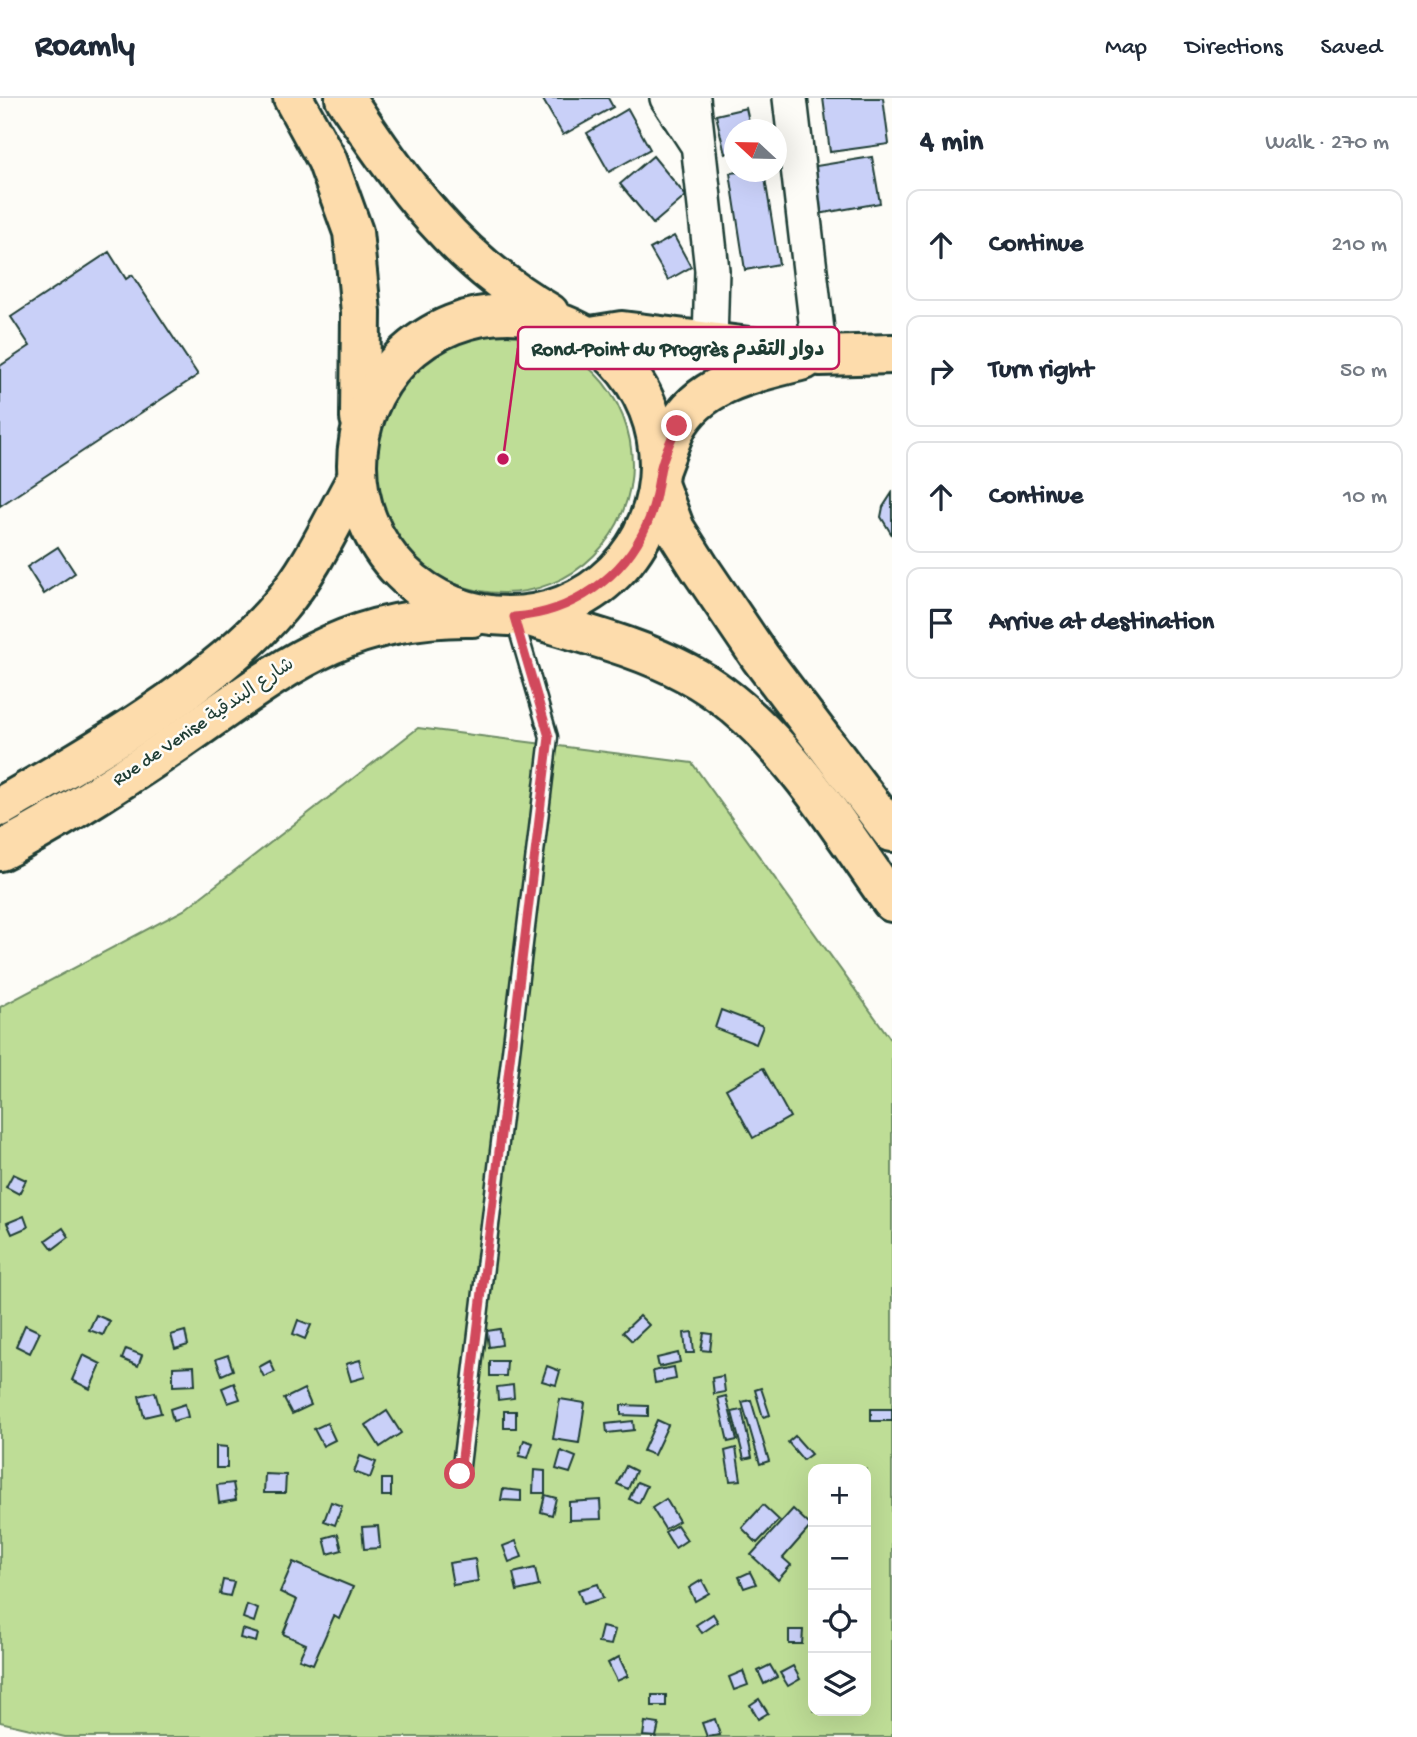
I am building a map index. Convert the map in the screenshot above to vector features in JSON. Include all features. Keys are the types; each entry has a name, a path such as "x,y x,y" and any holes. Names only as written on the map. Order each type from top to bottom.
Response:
{"main road":[{"path":"293,98 327,160 353,232 361,312 357,478 366,521 388,559 412,582 458,609 514,617 642,653 688,673 725,697 755,724 806,782 892,902"},
{"path":"345,98 424,209 473,261 509,290 581,331 629,372 653,418 659,477 675,529 760,657 892,832"},
{"path":"360,429 377,388 405,353 442,328 484,314 529,314 581,331 622,331 820,356 892,354"},
{"path":"514,617 565,606 600,586 628,558 648,523 659,477 677,426 703,397 724,384 755,372 820,356"},
{"name":"Rue de Venise شارع البندقية","path":"0,807 150,713 237,648 279,607 312,563 357,478"},
{"name":"Rue de Venise شارع البندقية","path":"0,851 50,826 289,664 350,635 432,616 514,617"}],"street":[{"path":"667,98 700,149"},
{"path":"693,98 712,270 710,342"},
{"path":"790,98 820,356"}],"lane":[{"path":"460,1474 549,737 514,617"}],"green space":[{"path":"503,335 552,345 574,357 594,373 610,393 622,415 632,464 622,513 610,535 594,555 574,571 552,583 503,593 454,583 432,571 412,555 396,535 384,513 374,464 384,415 396,393 412,373 432,357 454,345"},
{"path":"418,728 692,763 892,1041 892,1737 65,1737 0,1722 0,1007 184,910"}],"building":[{"path":"542,98 608,98 613,107 563,135"},
{"path":"823,98 883,98 889,144 830,152"},
{"path":"746,108 748,119 724,119 724,150 716,115"},
{"path":"628,109 650,149 609,172 587,133"},
{"path":"653,156 686,196 653,224 620,184"},
{"path":"872,157 880,203 818,214 810,167"},
{"path":"731,182 766,182 779,264 745,270"},
{"path":"674,236 691,267 668,280 650,249"},
{"path":"109,252 126,279 132,275 198,375 0,506 0,366 30,346 11,317"},
{"path":"892,493 892,535 881,517 883,507"},
{"path":"58,547 75,573 44,594 27,567"},
{"path":"721,1010 763,1026 756,1044 715,1028"},
{"path":"763,1068 790,1117 753,1138 726,1089"},
{"path":"13,1174 26,1180 19,1194 6,1187"},
{"path":"24,1216 28,1227 12,1234 7,1223"},
{"path":"63,1228 69,1237 53,1249 46,1240"},
{"path":"96,1315 110,1321 103,1335 89,1330"},
{"path":"640,1316 649,1325 632,1341 623,1332"},
{"path":"298,1320 311,1325 305,1339 293,1334"},
{"path":"25,1325 40,1332 30,1353 16,1346"},
{"path":"500,1329 502,1345 489,1347 487,1331"},
{"path":"185,1331 188,1345 175,1349 171,1335"},
{"path":"692,1332 694,1353 686,1353 684,1333"},
{"path":"704,1333 712,1334 710,1351 701,1350"},
{"path":"126,1349 142,1355 138,1366 122,1359"},
{"path":"678,1353 680,1362 659,1367 657,1358"},
{"path":"83,1355 101,1364 90,1389 72,1380"},
{"path":"228,1355 233,1370 222,1375 216,1359"},
{"path":"360,1360 365,1377 351,1381 346,1364"},
{"path":"270,1361 275,1372 264,1377 259,1367"},
{"path":"490,1361 507,1361 506,1376 490,1376"},
{"path":"194,1366 195,1385 173,1386 173,1367"},
{"path":"547,1366 560,1371 556,1385 542,1381"},
{"path":"674,1367 676,1379 655,1383 653,1371"},
{"path":"723,1376 725,1392 714,1394 712,1378"},
{"path":"234,1383 240,1399 228,1403 222,1388"},
{"path":"513,1385 514,1398 498,1400 497,1387"},
{"path":"761,1388 770,1415 763,1417 755,1390"},
{"path":"304,1389 311,1405 292,1414 284,1399"},
{"path":"155,1392 161,1413 144,1417 139,1396"},
{"path":"726,1396 737,1440 728,1442 718,1398"},
{"path":"560,1399 585,1403 579,1443 553,1439"},
{"path":"751,1400 769,1461 760,1464 742,1402"},
{"path":"185,1404 188,1417 173,1421 170,1409"},
{"path":"621,1405 648,1406 648,1416 621,1415"},
{"path":"871,1409 892,1409 892,1421 871,1421"},
{"path":"742,1410 752,1457 744,1459 732,1412"},
{"path":"387,1411 401,1433 380,1447 366,1425"},
{"path":"504,1411 516,1411 516,1428 504,1428"},
{"path":"657,1420 668,1425 654,1455 643,1451"},
{"path":"633,1421 634,1430 607,1433 606,1424"},
{"path":"327,1423 335,1440 323,1446 314,1429"},
{"path":"795,1436 811,1454 803,1460 788,1442"},
{"path":"524,1440 533,1443 528,1458 519,1456"},
{"path":"216,1446 227,1447 227,1468 216,1468"},
{"path":"736,1448 741,1480 730,1481 725,1451"},
{"path":"561,1451 576,1457 570,1473 556,1469"},
{"path":"360,1456 376,1462 370,1478 354,1472"},
{"path":"626,1466 636,1471 628,1489 617,1484"},
{"path":"534,1470 545,1471 545,1493 533,1493"},
{"path":"265,1474 286,1475 285,1493 264,1493"},
{"path":"382,1479 391,1479 391,1496 382,1496"},
{"path":"637,1482 647,1486 639,1503 629,1499"},
{"path":"233,1483 236,1500 219,1503 217,1485"},
{"path":"503,1489 521,1491 521,1501 501,1500"},
{"path":"545,1495 556,1498 552,1515 541,1512"},
{"path":"666,1499 679,1521 665,1529 652,1508"},
{"path":"600,1500 601,1519 569,1520 569,1502"},
{"path":"331,1502 342,1506 335,1525 324,1521"},
{"path":"763,1505 779,1520 757,1543 742,1528"},
{"path":"793,1509 808,1523 808,1529 783,1558 791,1565 778,1580 751,1555"},
{"path":"677,1525 687,1540 675,1548 665,1532"},
{"path":"378,1526 380,1548 364,1549 362,1527"},
{"path":"338,1534 342,1550 328,1554 324,1538"},
{"path":"516,1541 522,1557 509,1562 503,1546"},
{"path":"475,1559 478,1581 453,1585 449,1563"},
{"path":"293,1562 353,1587 339,1619 334,1616 313,1664 299,1659 306,1644 283,1634 297,1600 280,1592"},
{"path":"535,1568 539,1586 517,1591 513,1573"},
{"path":"750,1572 756,1584 744,1588 739,1577"},
{"path":"223,1580 234,1582 230,1596 220,1594"},
{"path":"702,1580 709,1593 695,1601 689,1588"},
{"path":"598,1584 603,1598 583,1604 578,1590"},
{"path":"247,1605 258,1609 254,1622 243,1618"},
{"path":"713,1614 718,1622 702,1633 696,1625"},
{"path":"602,1627 615,1630 611,1645 598,1643"},
{"path":"242,1629 258,1634 256,1642 240,1638"},
{"path":"789,1630 803,1630 802,1644 789,1644"},
{"path":"619,1657 628,1676 617,1681 608,1663"},
{"path":"770,1665 777,1677 764,1684 758,1671"},
{"path":"793,1666 800,1679 788,1686 780,1673"},
{"path":"743,1671 748,1685 734,1690 729,1677"},
{"path":"652,1695 666,1695 666,1706 652,1706"},
{"path":"759,1699 768,1713 758,1719 750,1705"},
{"path":"715,1719 720,1735 707,1737 702,1723"},
{"path":"645,1722 659,1724 656,1737 643,1736"}],"place":[{"name":"Rond-Point du Progrès دوار التقدم","path":"503,459"}],"route":[{"path":"460,1474 549,737 514,617 565,606 600,586 628,558 648,523 659,484 660,469 677,426"}]}
